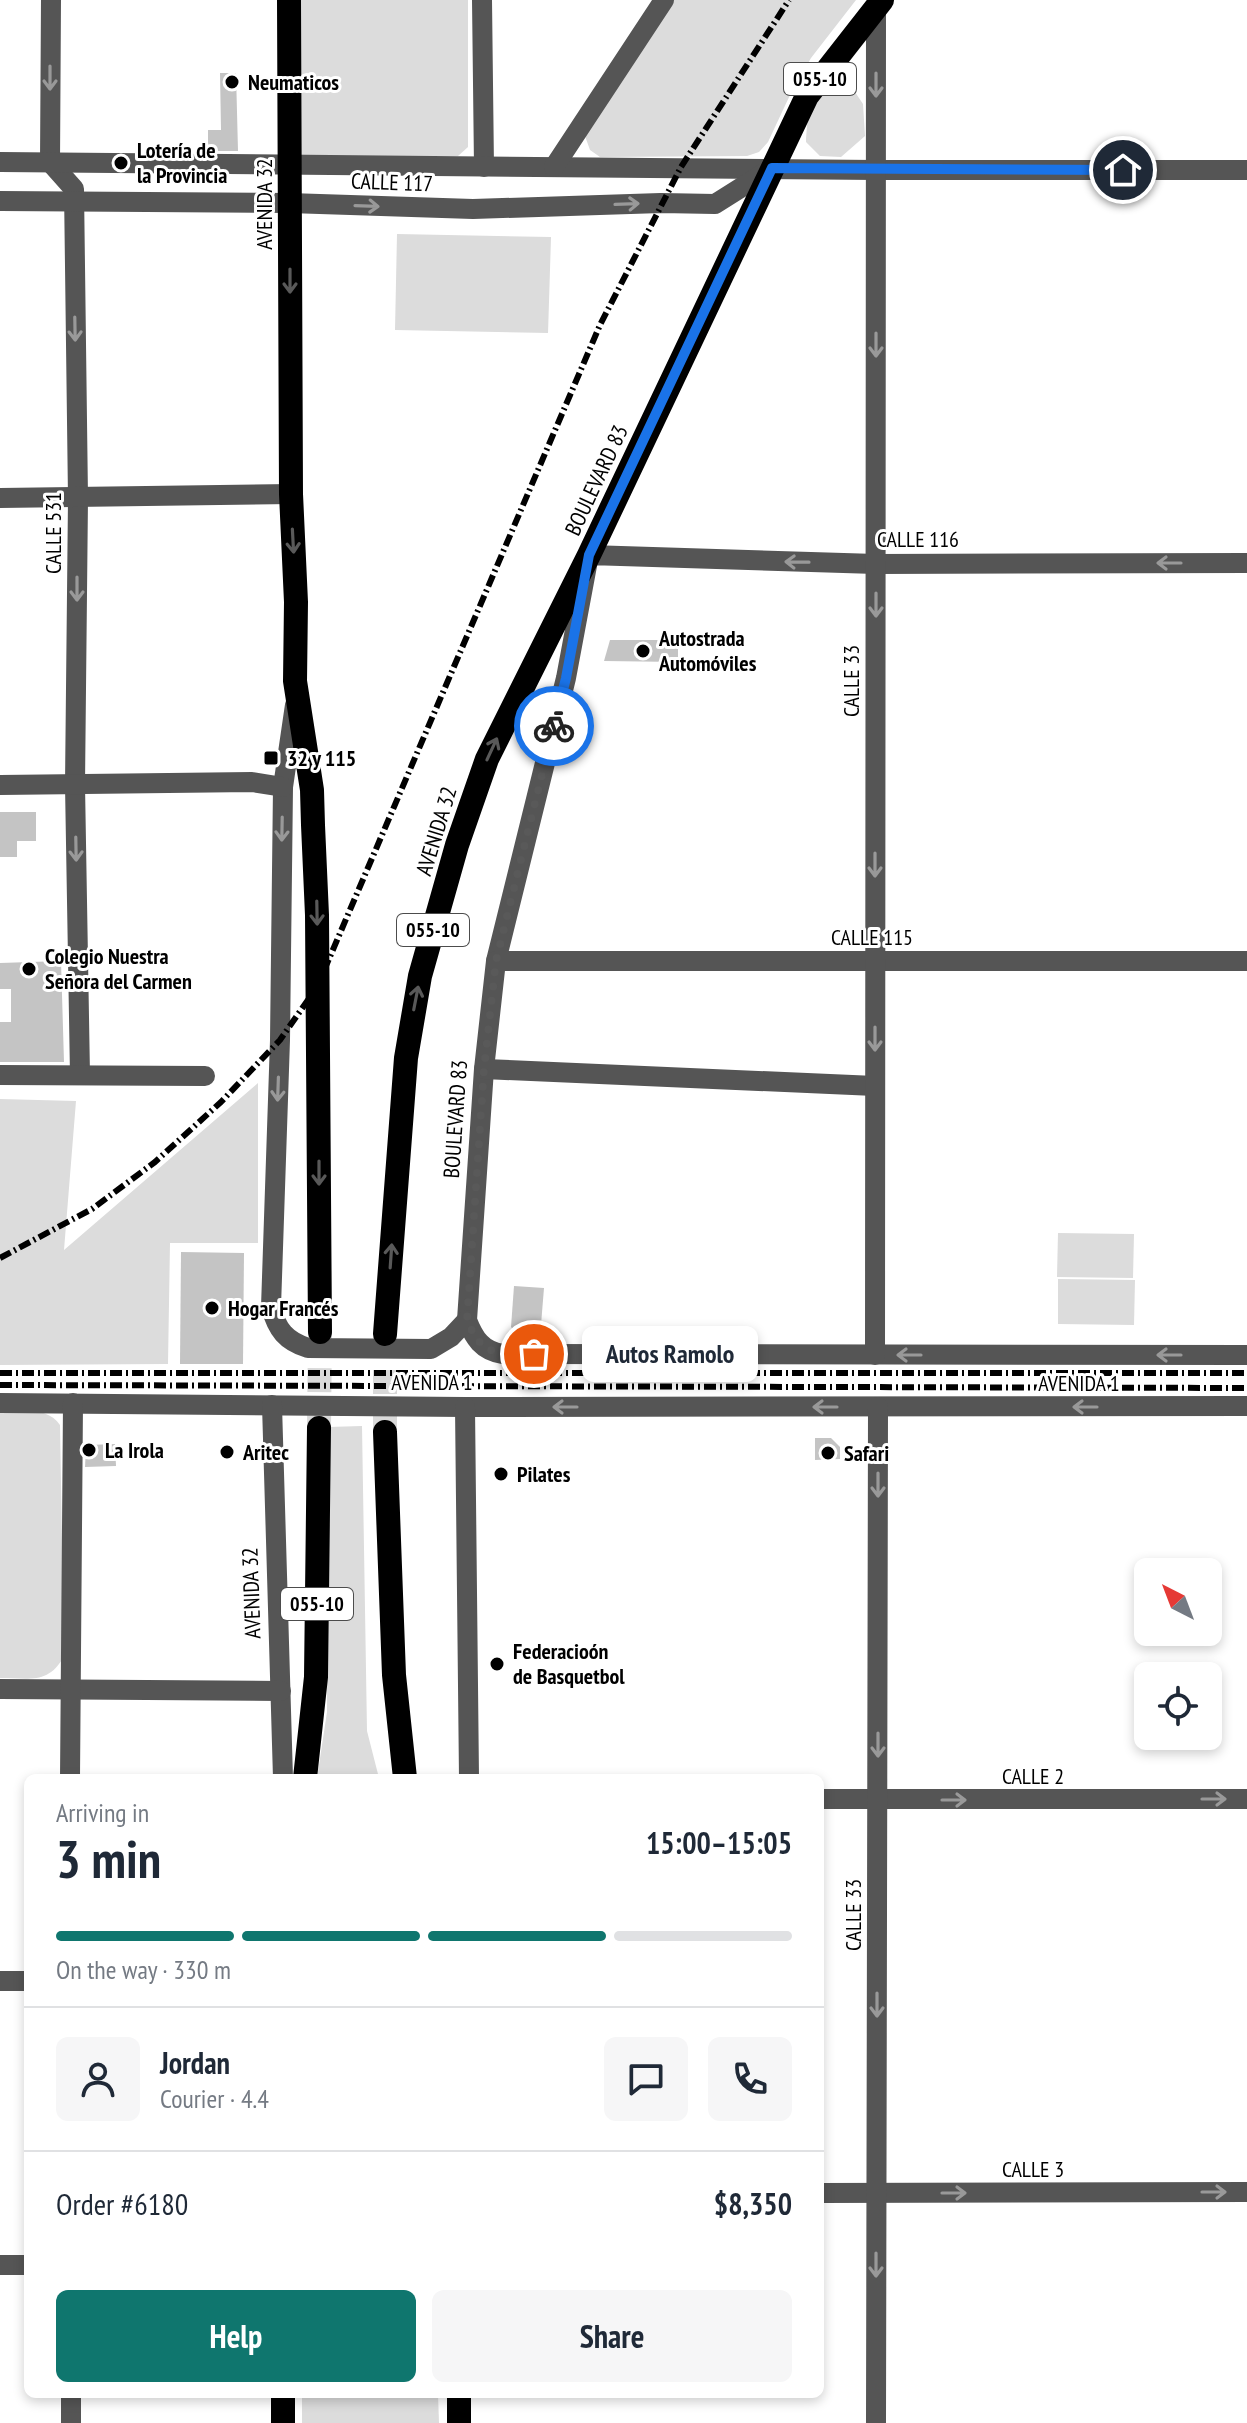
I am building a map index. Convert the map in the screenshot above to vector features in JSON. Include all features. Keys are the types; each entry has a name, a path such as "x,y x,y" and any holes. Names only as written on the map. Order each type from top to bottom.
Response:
{"highway":[{"name":"AVENIDA 32","path":"289,0 291,494 297,696 312,790 315,870 320,1332"},
{"name":"BOULEVARD 83","path":"589,555 807,96 879,4"},
{"name":"AVENIDA 32","path":"385,1334 406,1058 420,976 457,845 487,759 589,555"},
{"name":"055-10","path":"305,1774 316,1677 319,1428"},
{"path":"385,1432 394,1675 405,1774"},
{"path":"283,2398 283,2423"},
{"path":"459,2398 459,2423"}],"street":[{"path":"51,0 50,162 74,195 85,173 98,163"},
{"path":"482,0 484,167"},
{"path":"554,167 664,0"},
{"name":"CALLE 33","path":"875,1355 876,170 879,4"},
{"name":"CALLE 117","path":"0,162 1247,170"},
{"name":"CALLE 117","path":"0,201 74,195 473,209 715,204 772,168"},
{"name":"CALLE 531","path":"74,195 78,498 75,785 80,1075"},
{"path":"0,498 291,494"},
{"name":"CALLE 116","path":"589,555 876,564 1247,563"},
{"name":"BOULEVARD 83","path":"467,1320 484,1069 496,961 566,678 589,555"},
{"name":"AVENIDA 32","path":"283,1335 271,1307 280,1040 283,787 297,696"},
{"path":"0,785 252,782 283,787"},
{"name":"CALLE 115","path":"496,961 1247,961"},
{"path":"484,1069 875,1086"},
{"path":"0,1075 205,1076"},
{"name":"AVENIDA 1","path":"283,1335 308,1348 421,1350 442,1344 467,1320 482,1347 503,1354 1247,1355"},
{"name":"AVENIDA 1","path":"0,1403 465,1407 1247,1406"},
{"path":"70,1774 73,1403"},
{"name":"AVENIDA 32","path":"272,1405 283,1774"},
{"path":"465,1407 469,1774"},
{"name":"CALLE 33","path":"876,2423 878,1407"},
{"path":"0,1689 281,1691"},
{"name":"CALLE 2","path":"824,1799 1247,1799"},
{"path":"0,1981 24,1981"},
{"name":"CALLE 3","path":"824,2193 1247,2192"},
{"path":"0,2265 24,2265"},
{"path":"71,2398 71,2423"}],"shaded area":[{"path":"301,0 468,0 468,147 458,156 301,156"},
{"path":"674,0 856,0 811,58 768,142 759,152 747,156 600,157 590,150 585,136"},
{"path":"849,83 863,104 865,136 841,157 820,156 806,142 810,109 818,96"},
{"path":"397,234 551,237 548,333 395,330"},
{"path":"258,1083 258,1243 170,1243 168,1364 0,1365 0,1099 76,1101 64,1250"},
{"path":"1058,1233 1134,1234 1133,1278 1057,1277"},
{"path":"1058,1279 1135,1280 1134,1325 1058,1324"},
{"path":"0,1412 41,1413 55,1419 60,1425 64,1656 52,1672 29,1679 0,1678"},
{"path":"362,1426 367,1731 378,1774 318,1774 327,1712 328,1427"},
{"path":"302,2398 438,2398 439,2423 302,2423"}],"building":[{"path":"220,73 236,73 238,151 208,151 208,130 221,130"},
{"name":"Autostrada Automóviles","path":"610,640 678,640 678,662 604,661"},
{"path":"0,812 36,812 36,841 17,841 17,857 0,857"},
{"path":"61,961 64,1062 0,1062 0,1022 11,1022 11,989 0,989 0,963"},
{"name":"Hogar Francés","path":"181,1252 244,1253 243,1364 180,1364"},
{"path":"514,1286 544,1288 540,1337 520,1336 511,1327"},
{"name":"Safari","path":"815,1438 831,1438 840,1447 840,1459 815,1460"},
{"path":"115,1444 116,1466 85,1467 88,1445"}],"tunnel":[{"path":"319,1428 320,1332"},
{"path":"385,1334 385,1432"}],"railway":[{"path":"0,1258 92,1209 155,1162 221,1102 280,1040 317,987 600,325 681,167 789,0"},
{"path":"0,1373 1247,1373"},
{"path":"0,1385 1247,1388"}],"way so far":[{"path":"534,1354 503,1354 482,1347 467,1320 484,1069 496,961 554,726"}],"place":[{"name":"Neumaticos","path":"232,82"},
{"name":"Lotería de la Provincia","path":"121,163"},
{"name":"Autostrada Automóviles","path":"643,651"},
{"name":"32 y 115","path":"271,758"},
{"name":"Colegio Nuestra Señora del Carmen","path":"29,969"},
{"name":"Hogar Francés","path":"212,1308"},
{"name":"Autos Ramolo","path":"534,1354"},
{"name":"La Irola","path":"89,1450"},
{"name":"Aritec","path":"227,1452"},
{"name":"Safari","path":"828,1453"},
{"name":"Pilates","path":"501,1474"},
{"name":"Federacioón de Basquetbol","path":"497,1664"}],"route":[{"path":"554,726 589,555 772,168 1123,170"}]}
